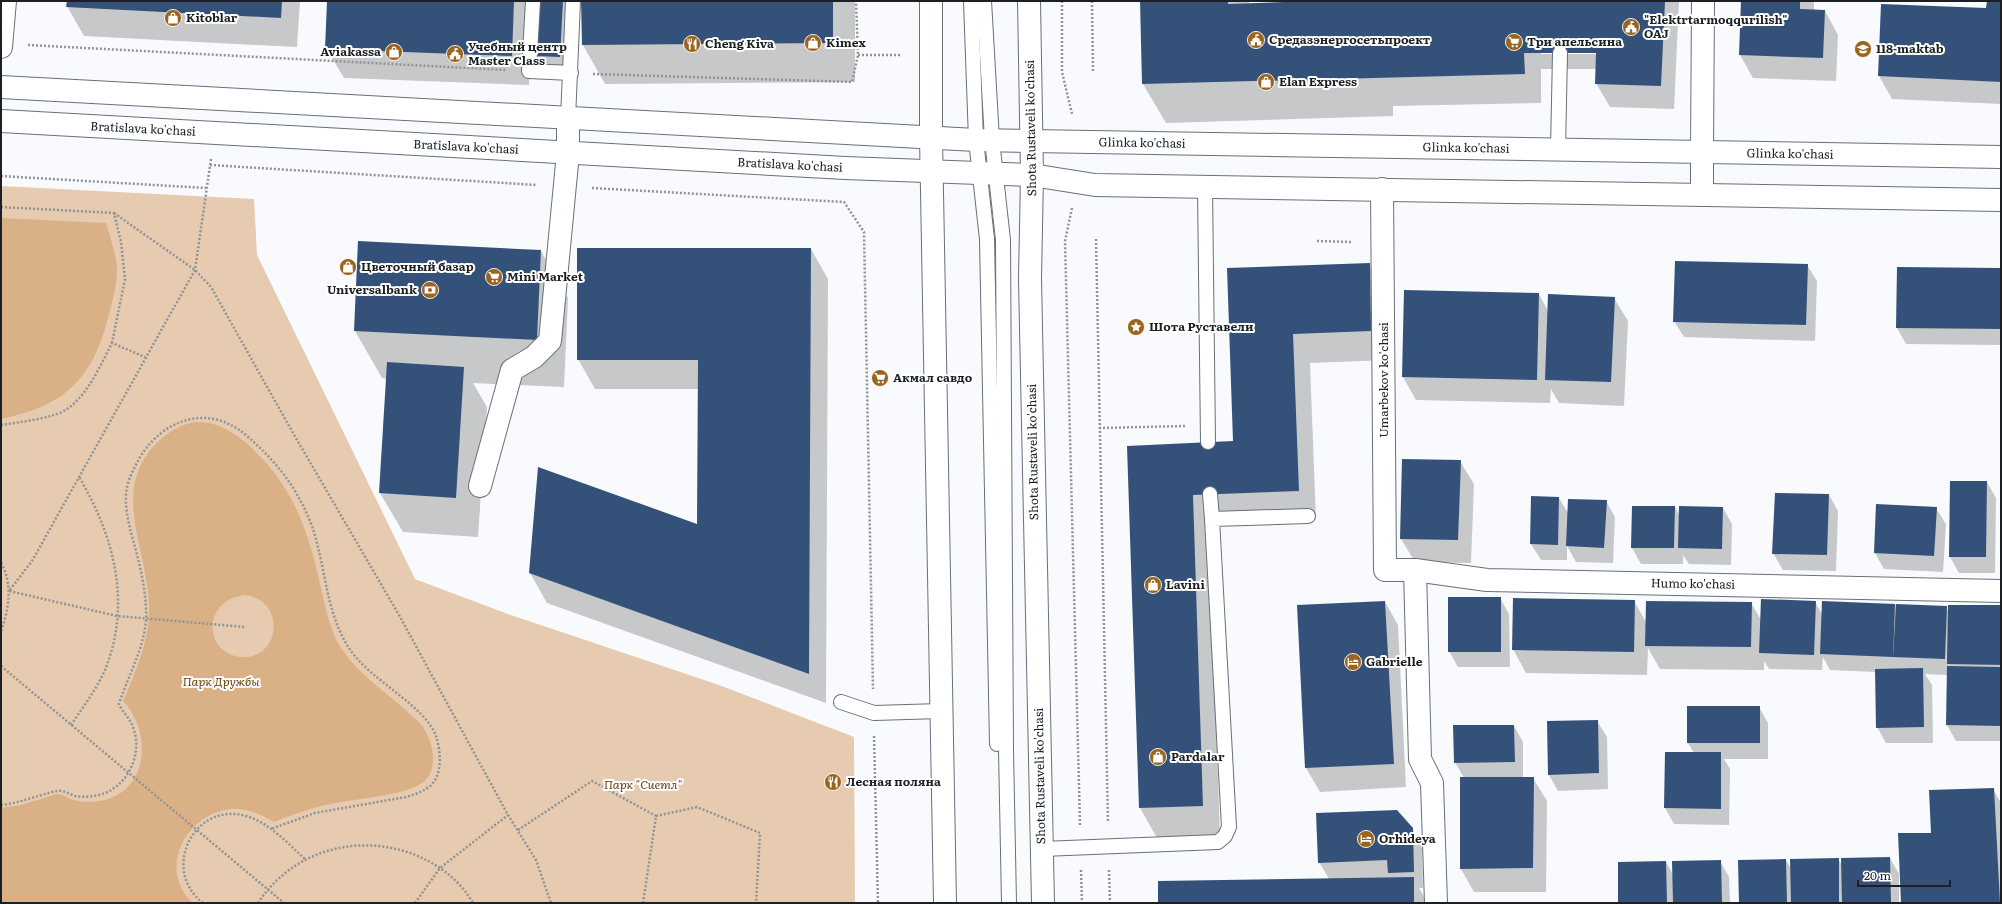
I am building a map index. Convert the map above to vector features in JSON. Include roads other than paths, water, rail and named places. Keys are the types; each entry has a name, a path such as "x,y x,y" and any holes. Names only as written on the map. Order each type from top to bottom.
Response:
{"main road":[{"path":"1,47 5,1"},
{"path":"931,1 930,137 945,903"},
{"name":"Shota Rustaveli ko'chasi","path":"1029,1 1032,175 1030,279 1043,903"},
{"path":"1702,195 1703,1"},
{"path":"1,87 568,119 930,137"},
{"path":"480,486 512,370 534,357 550,341 568,153 568,119"},
{"name":"Bratislava ko'chasi","path":"1,121 845,168 931,170"},
{"name":"Glinka ko'chasi","path":"930,137 984,140 2001,157"},
{"path":"931,170 1032,175 1095,184 2001,200"},
{"name":"Umarbekov ko'chasi","path":"1382,190 1385,570"},
{"name":"Humo ko'chasi","path":"1385,570 1415,570 1487,580 2001,591"},
{"path":"1415,570 1420,759 1432,783 1436,903"}],"lane":[{"path":"533,1 529,71 571,73"},
{"path":"568,119 571,73 572,1"},
{"path":"971,1 987,173 1000,903"},
{"path":"984,1 984,140"},
{"path":"1558,150 1560,53"},
{"path":"987,173 1003,240 1006,750 1009,903"},
{"path":"1205,187 1208,442"},
{"path":"1042,849 1218,842 1225,836 1229,827 1210,494"},
{"path":"1212,519 1308,516"},
{"path":"841,702 874,714 942,712"}],"place":[{"name":"Kitoblar","path":"173,18"},
{"name":"\"Elektrtarmoqqurilish\" OAJ","path":"1631,27"},
{"name":"Средазэнергосетьпроект","path":"1256,40"},
{"name":"Три апельсина","path":"1514,42"},
{"name":"Kimex","path":"813,43"},
{"name":"Cheng Kiva","path":"692,44"},
{"name":"118-maktab","path":"1863,49"},
{"name":"Aviakassa","path":"394,52"},
{"name":"Учебный центр Master Class","path":"455,54"},
{"name":"Elan Express","path":"1266,82"},
{"name":"Цветочный базар","path":"348,267"},
{"name":"Mini Market","path":"494,277"},
{"name":"Universalbank","path":"430,290"},
{"name":"Шота Руставели","path":"1136,327"},
{"name":"Акмал савдо","path":"880,378"},
{"name":"Lavini","path":"1153,585"},
{"name":"Gabrielle","path":"1353,662"},
{"name":"Pardalar","path":"1158,757"},
{"name":"Лесная поляна","path":"833,782"},
{"name":"Orhideya","path":"1366,839"}],"park label":[{"name":"Парк Дружбы","path":"221,682"},
{"name":"Парк \"Сиетл\"","path":"643,785"}]}
